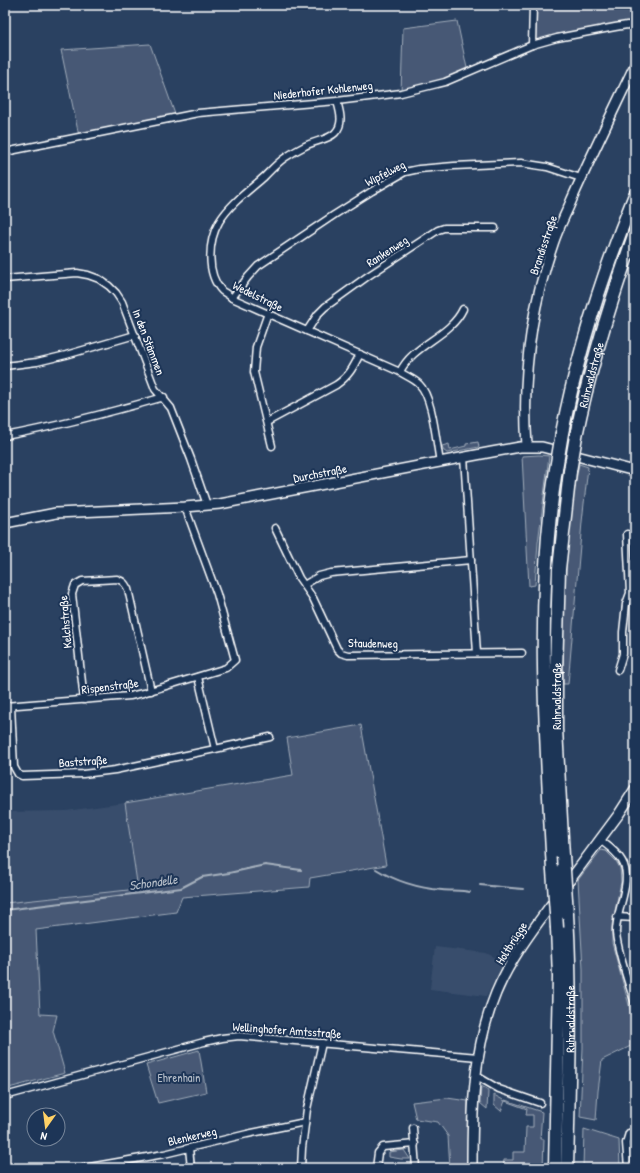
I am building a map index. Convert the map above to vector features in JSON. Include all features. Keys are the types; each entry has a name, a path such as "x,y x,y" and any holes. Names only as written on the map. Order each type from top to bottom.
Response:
{"highway":[{"name":"Ruhrwaldstraße","path":"558,1167 559,977 544,699 543,633 548,529 562,433 574,378 586,332 605,272 635,194"},
{"name":"Ruhrwaldstraße","path":"558,1167 570,1006 570,961 556,729 559,569 570,471 589,374 604,322 635,233"}],"street":[{"path":"532,45 533,5"},
{"name":"Niederhofer Kohlenweg","path":"5,152 198,113 337,102 401,93 445,82 532,45 557,38 615,26 635,26"},
{"name":"Brandisstraße","path":"527,446 526,400 528,358 536,308 553,243 581,178 635,64"},
{"name":"Wedelstraße","path":"337,102 341,117 336,133 305,146 286,157 234,203 219,223 213,238 210,255 212,270 219,287 232,298 400,372 418,383 427,396 440,462"},
{"name":"Wipfelweg","path":"232,298 258,266 334,215 405,172 440,167 521,163 547,166 581,178"},
{"name":"Rankenweg","path":"307,331 318,314 325,307 368,276 438,230 444,228 495,228"},
{"name":"In den Stämmen","path":"5,279 77,273 99,279 116,293 135,335 155,389 164,397 171,408 191,459 206,505"},
{"path":"400,372 403,365 411,356 459,318 464,309"},
{"path":"268,313 256,347 254,372 272,446"},
{"path":"5,366 37,362 59,357 135,335"},
{"path":"267,422 345,379 353,369 360,354"},
{"path":"5,436 43,429 164,397"},
{"name":"Durchstraße","path":"5,522 56,513 185,507 241,501 527,446 548,448 635,471"},
{"path":"464,457 477,653"},
{"name":"Rispenstraße","path":"8,706 120,698 151,691 226,668 235,660 217,594 185,507"},
{"name":"Staudenweg","path":"275,528 299,578 313,598 337,648 341,653 348,655 522,653"},
{"path":"618,670 623,654 622,632 626,604 633,593 628,534"},
{"path":"304,585 319,576 331,573 471,560"},
{"name":"Kelchstraße","path":"84,700 72,594 75,586 82,581 117,579 122,580 126,584 151,691"},
{"path":"198,677 215,749"},
{"name":"Baststraße","path":"8,706 14,767 18,774 22,776 83,774 115,770 270,737"},
{"name":"Holtbrügge","path":"472,1168 475,1075 490,1009 504,977 534,927 600,840 635,789"},
{"path":"600,840 619,856 625,869 625,886 616,925 617,941 633,988 635,1004"},
{"path":"617,917 635,918"},
{"name":"Wellinghofer Amtsstraße","path":"5,1096 222,1038 239,1036 478,1057"},
{"path":"301,1168 305,1122 322,1043"},
{"path":"475,1075 504,1091 540,1103"},
{"name":"Blenkerweg","path":"84,1168 189,1148 305,1122"},
{"path":"413,1128 416,1168"},
{"path":"628,1168 626,1143 629,1133 635,1132"},
{"path":"376,1168 378,1153 383,1147 415,1144"},
{"path":"189,1148 191,1168"}],"shaded area":[{"path":"125,803 138,889 5,903 5,812 66,811"},
{"path":"435,947 486,953 504,962 486,996 430,989"}],"green space":[{"path":"533,5 635,5 635,26 532,45"},
{"path":"457,21 468,73 401,93 403,28"},
{"path":"150,44 176,117 79,136 61,50"},
{"path":"478,442 479,447 447,453 444,451 442,446 449,444 450,450 466,446 466,444"},
{"path":"522,456 549,456 538,543 535,585 529,586"},
{"path":"579,464 588,467 568,684 563,684 568,546 574,491"},
{"path":"361,725 386,865 310,878 309,887 182,897 176,912 36,930 40,1014 57,1015 53,1031 65,1073 5,1089 5,903 138,889 125,803 293,775 287,738"},
{"path":"601,850 606,851 616,861 620,868 621,882 612,925 612,943 635,1027 635,1044 602,1060 596,1120 580,1117 583,1048 583,969 578,880"},
{"name":"Ehrenhain","path":"199,1050 206,1092 158,1103 146,1065"},
{"path":"481,1086 487,1089 488,1092 487,1109 480,1103"},
{"path":"494,1095 505,1101 501,1111 494,1105"},
{"path":"447,1098 468,1101 467,1168 450,1168 448,1136 438,1122 416,1119 412,1102"},
{"path":"505,1101 542,1112 540,1139 544,1139 543,1168 503,1168 504,1160 513,1160 513,1152 525,1152 526,1127 533,1127 533,1115 526,1115 527,1109"},
{"path":"584,1129 619,1140 620,1168 583,1168"},
{"path":"404,1150 410,1159 389,1157 389,1152"},
{"path":"270,1164 270,1168 217,1168 217,1165"}],"waterway":[{"name":"Schondelle","path":"5,910 181,888 202,877 265,865 301,870"},
{"name":"Schondelle","path":"376,869 400,881 416,886 470,892"},
{"name":"Schondelle","path":"480,885 523,889"}]}
